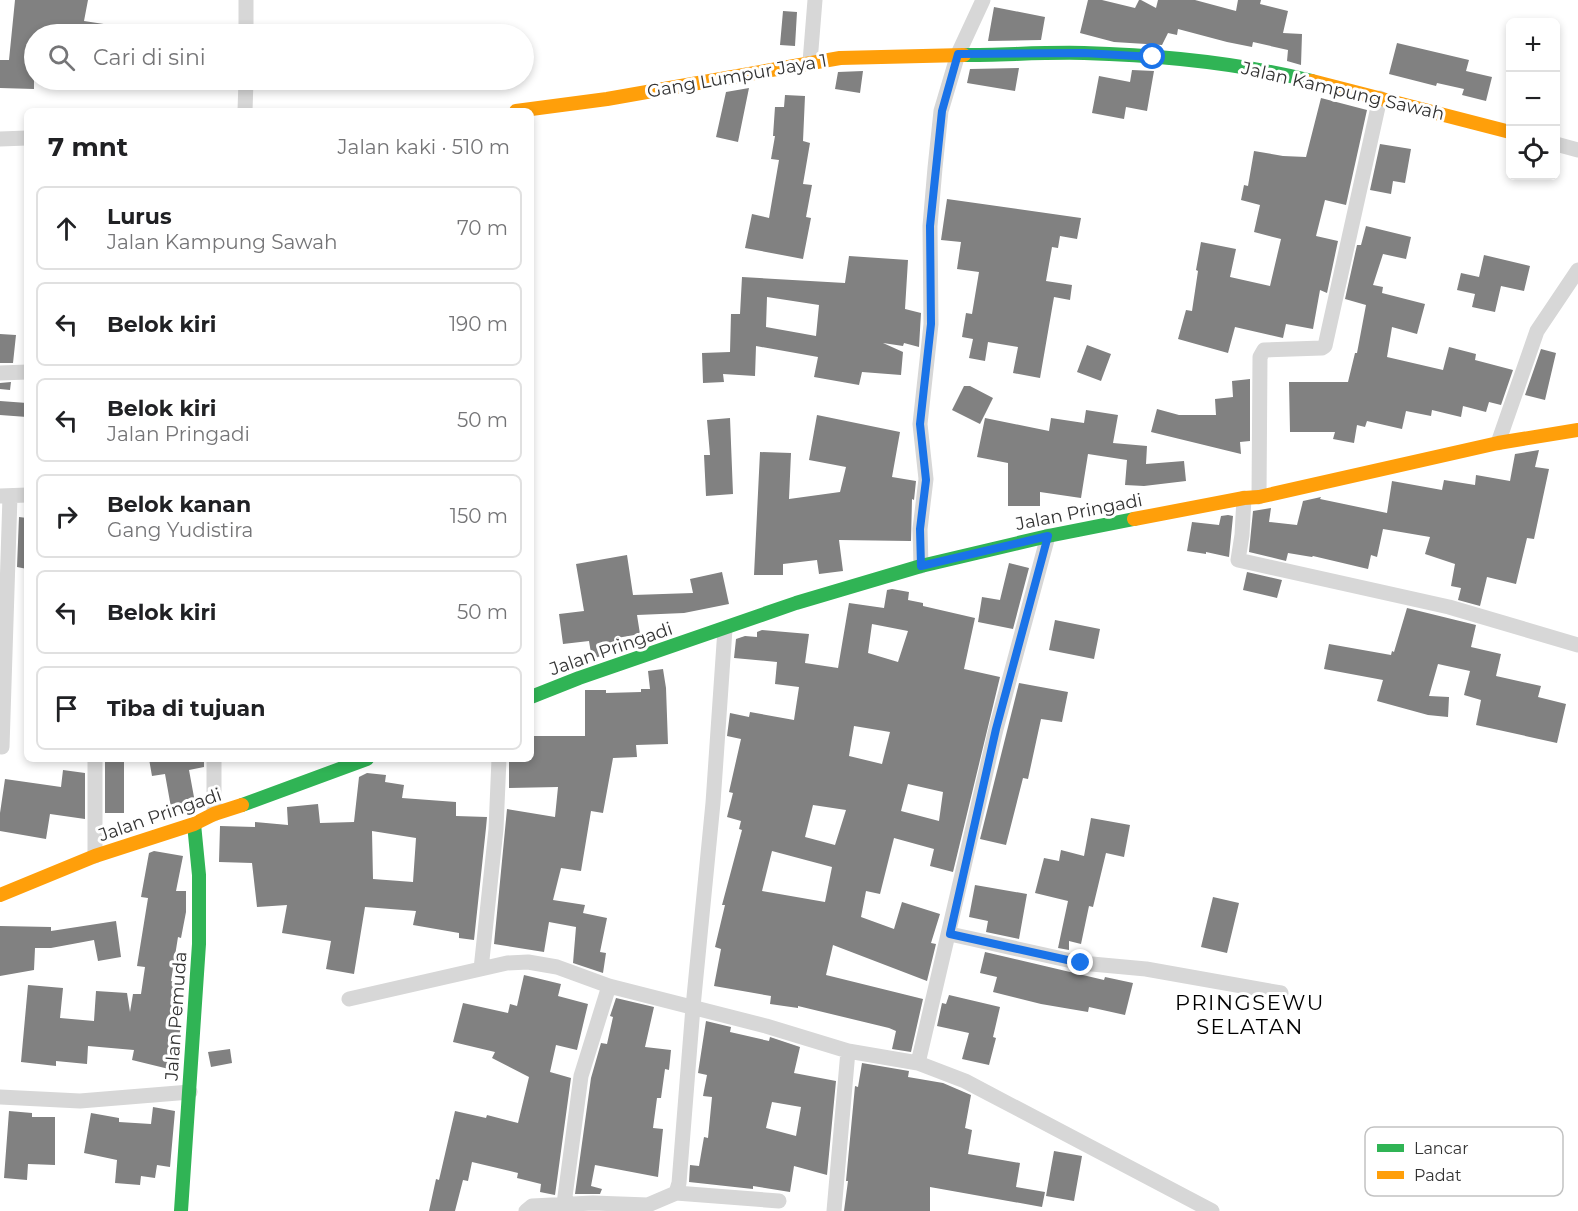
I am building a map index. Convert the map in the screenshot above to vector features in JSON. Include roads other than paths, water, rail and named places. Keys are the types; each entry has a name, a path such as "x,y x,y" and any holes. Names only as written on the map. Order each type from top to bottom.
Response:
{"street":[{"path":"246,0 246,24"},
{"path":"810,62 815,0"},
{"path":"921,566 920,529 926,480 920,424 931,324 930,226 942,111 958,54 983,0"},
{"name":"Jalan Kampung Sawah","path":"958,54 1084,53 1202,62 1279,74 1506,131"},
{"name":"Gang Lumpur Jaya 1","path":"534,109 607,99 840,58 958,54"},
{"path":"245,108 246,90"},
{"path":"1380,98 1325,346 1323,348 1264,351 1260,357 1252,497 1238,560 1449,607 1578,645"},
{"path":"0,139 24,138"},
{"path":"1560,145 1578,150"},
{"path":"1498,443 1537,331 1578,270"},
{"path":"0,373 24,372"},
{"name":"Jalan Pringadi","path":"534,697 589,675 796,603 921,566 1048,536 1252,497 1498,443 1578,430"},
{"path":"2,747 5,496 24,495"},
{"path":"918,1063 950,934 996,729 1048,536"},
{"path":"676,1193 679,1183 693,1007 714,802 725,629"},
{"path":"95,762 95,856"},
{"path":"214,762 214,814"},
{"name":"Jalan Pringadi","path":"0,895 95,856 194,824 214,814 284,791 359,762"},
{"path":"481,969 496,829 499,762"},
{"name":"Jalan Pemuda","path":"182,1211 197,998 200,911 199,855 194,824"},
{"path":"950,934 1081,963 1146,969 1281,993"},
{"path":"349,999 507,963 528,962 557,967 609,986 766,1026 848,1051 918,1063 965,1081 1212,1211"},
{"path":"564,1204 581,1076 609,986"},
{"path":"834,1211 848,1051"},
{"path":"0,1097 80,1101 190,1092"},
{"path":"526,1211 532,1206 564,1204 648,1205 676,1193 779,1201"}],"district":[{"name":"PRINGSEWU SELATAN","path":"1250,1015"}]}
